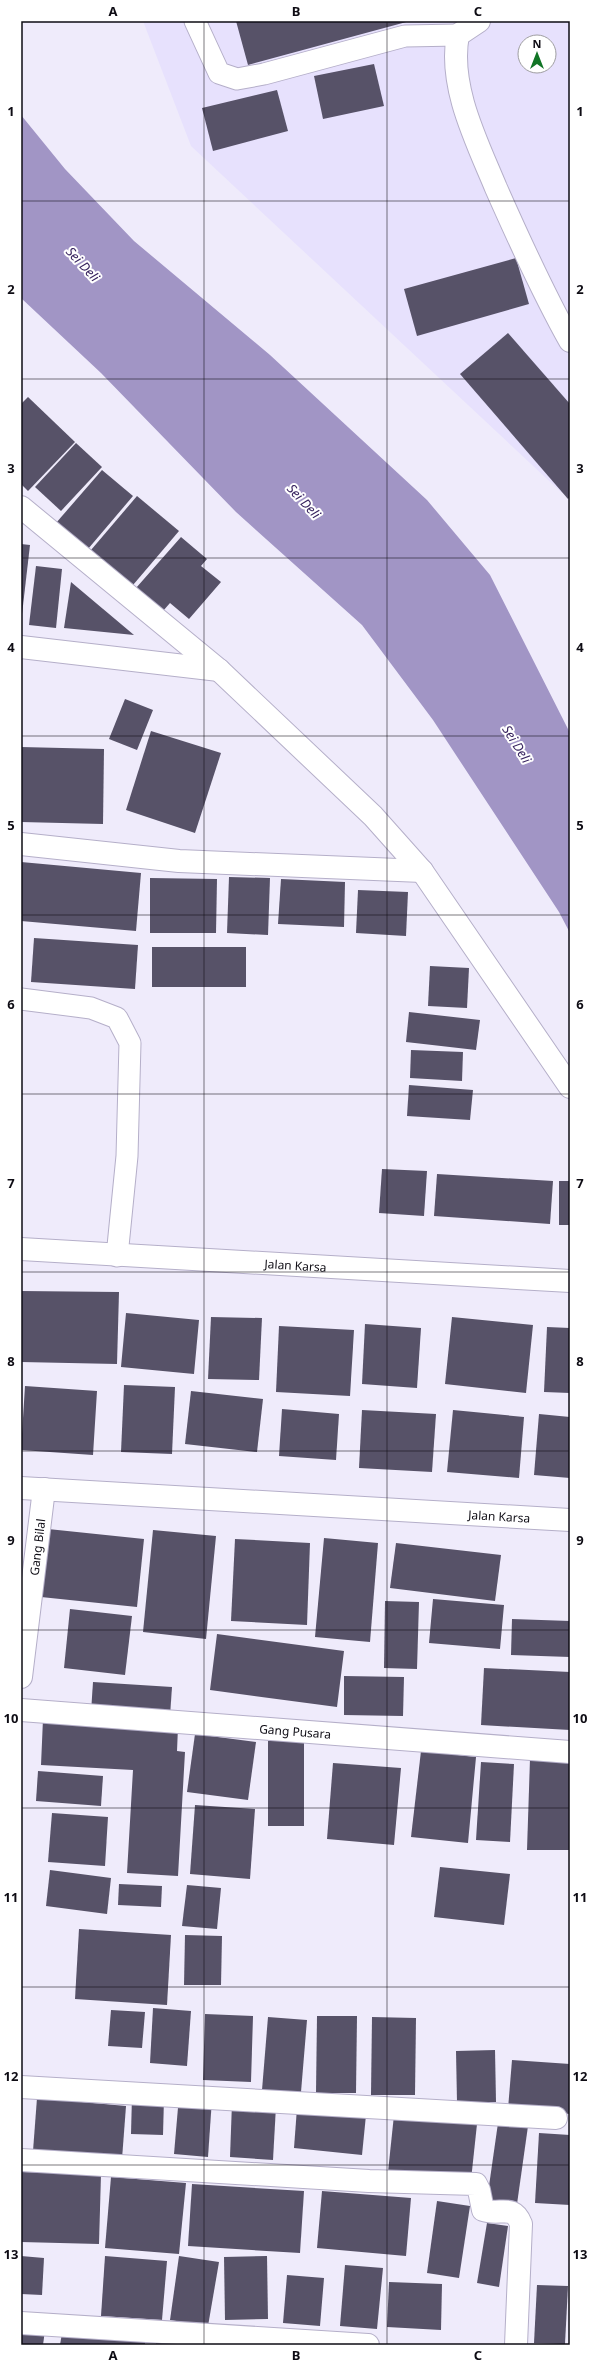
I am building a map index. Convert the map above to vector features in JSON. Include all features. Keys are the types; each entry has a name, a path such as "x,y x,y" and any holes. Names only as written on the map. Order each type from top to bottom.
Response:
{"street":[{"path":"479,21 458,35 454,54 467,118 541,290 570,341"},
{"path":"21,507 219,670 373,816 422,871 570,1088"},
{"path":"21,647 219,670"},
{"path":"21,844 179,861 422,871"},
{"name":"Jalan Karsa","path":"21,1249 117,1256 570,1281"},
{"name":"Jalan Karsa","path":"21,1488 570,1520"},
{"name":"Gang Bilal","path":"21,1677 44,1489"},
{"name":"Gang Pusara","path":"21,1710 570,1752"},
{"path":"21,2087 556,2118"},
{"path":"21,2160 369,2181 476,2184 479,2190 483,2210 491,2213 511,2211 518,2215 520,2224 516,2345"},
{"path":"21,2323 242,2341 368,2345"}],"lane":[{"path":"195,21 219,73 237,79 264,74 405,36 458,35"},
{"path":"21,999 91,1008 118,1018 130,1043 127,1156 117,1256"}],"shaded area":[{"path":"143,21 570,21 570,486 562,493 191,146"}],"water":[{"name":"Sei Deli","path":"21,115 65,169 134,241 270,355 427,500 490,575 570,733 570,933 559,912 433,720 362,625 236,512 101,373 21,298"}],"building":[{"path":"236,21 410,21 248,65"},
{"path":"374,64 384,106 323,119 314,76"},
{"path":"277,90 288,131 213,151 202,108"},
{"path":"516,258 529,304 417,336 404,289"},
{"path":"508,333 570,404 570,497 568,499 460,374"},
{"path":"28,397 75,442 28,491 21,484 21,404"},
{"path":"76,443 102,467 61,511 35,487"},
{"path":"102,470 133,496 88,549 56,523"},
{"path":"137,496 179,531 133,585 91,550"},
{"path":"181,537 207,559 201,566 221,582 189,619 170,603 163,611 136,588"},
{"path":"21,544 30,545 22,614 21,614"},
{"path":"36,566 62,569 56,628 29,625"},
{"path":"71,582 134,635 64,628"},
{"path":"125,699 153,710 137,750 109,739"},
{"path":"151,731 221,753 195,833 126,810"},
{"path":"21,747 104,749 103,824 21,822"},
{"path":"21,862 141,873 136,931 21,921"},
{"path":"229,877 270,878 268,935 227,933"},
{"path":"150,878 217,879 216,933 150,933"},
{"path":"281,879 345,882 344,927 278,924"},
{"path":"358,890 408,892 406,936 356,933"},
{"path":"34,938 138,945 135,989 31,982"},
{"path":"152,947 246,947 246,987 152,987"},
{"path":"430,966 469,968 467,1008 428,1006"},
{"path":"409,1012 480,1020 476,1050 406,1042"},
{"path":"411,1050 463,1052 462,1081 410,1078"},
{"path":"409,1085 473,1090 470,1120 407,1116"},
{"path":"382,1169 427,1171 424,1216 379,1213"},
{"path":"437,1174 553,1181 550,1224 434,1216"},
{"path":"559,1181 570,1181 570,1225 559,1225"},
{"path":"21,1291 119,1292 117,1364 21,1362"},
{"path":"126,1313 199,1320 194,1374 121,1367"},
{"path":"211,1317 262,1318 259,1380 208,1379"},
{"path":"452,1317 533,1325 526,1393 445,1384"},
{"path":"365,1324 421,1328 417,1388 362,1384"},
{"path":"279,1326 354,1330 350,1396 276,1392"},
{"path":"547,1327 570,1328 570,1393 544,1392"},
{"path":"124,1385 175,1387 172,1454 121,1452"},
{"path":"25,1386 97,1391 93,1455 21,1450"},
{"path":"191,1391 263,1399 257,1452 185,1444"},
{"path":"282,1409 339,1414 336,1460 279,1456"},
{"path":"362,1410 436,1414 432,1472 359,1468"},
{"path":"453,1410 524,1417 519,1478 447,1472"},
{"path":"539,1414 570,1417 570,1478 534,1475"},
{"path":"48,1529 144,1539 137,1607 41,1597"},
{"path":"153,1530 216,1536 206,1639 143,1632"},
{"path":"324,1538 378,1543 370,1642 315,1637"},
{"path":"235,1539 310,1543 307,1625 231,1621"},
{"path":"396,1543 501,1555 495,1601 390,1588"},
{"path":"433,1599 504,1605 500,1649 429,1643"},
{"path":"385,1601 419,1602 417,1669 384,1668"},
{"path":"70,1609 132,1616 125,1675 64,1668"},
{"path":"512,1619 570,1621 570,1657 511,1655"},
{"path":"217,1634 344,1651 337,1707 210,1690"},
{"path":"484,1668 570,1672 570,1730 481,1725"},
{"path":"344,1676 404,1677 403,1716 344,1715"},
{"path":"93,1682 172,1687 170,1716 91,1712"},
{"path":"43,1719 178,1727 177,1751 185,1752 178,1876 127,1873 133,1770 41,1765"},
{"path":"195,1734 256,1742 248,1800 187,1792"},
{"path":"268,1741 304,1741 304,1826 268,1826"},
{"path":"421,1751 476,1757 468,1843 411,1837"},
{"path":"530,1759 570,1760 570,1850 527,1850"},
{"path":"481,1762 514,1764 510,1842 476,1840"},
{"path":"333,1763 401,1768 394,1845 327,1839"},
{"path":"38,1771 103,1776 101,1806 36,1801"},
{"path":"195,1805 255,1809 250,1879 190,1874"},
{"path":"52,1813 108,1817 105,1866 48,1862"},
{"path":"440,1867 510,1874 504,1925 434,1917"},
{"path":"50,1870 111,1878 107,1914 46,1906"},
{"path":"119,1884 162,1886 161,1907 118,1905"},
{"path":"187,1885 221,1888 217,1929 182,1926"},
{"path":"79,1929 171,1935 167,2005 75,1999"},
{"path":"185,1935 222,1936 221,1985 184,1985"},
{"path":"153,2008 191,2011 187,2066 150,2063"},
{"path":"111,2010 145,2012 142,2048 108,2046"},
{"path":"205,2014 253,2016 251,2082 203,2080"},
{"path":"317,2016 357,2016 356,2093 316,2093"},
{"path":"268,2017 307,2020 301,2092 262,2090"},
{"path":"372,2017 416,2018 415,2095 371,2095"},
{"path":"495,2050 496,2102 457,2102 456,2051"},
{"path":"512,2060 570,2064 570,2114 508,2109"},
{"path":"132,2096 164,2098 163,2135 131,2134"},
{"path":"179,2096 212,2099 208,2157 174,2154"},
{"path":"37,2098 126,2106 122,2159 33,2151"},
{"path":"232,2103 276,2106 273,2160 230,2157"},
{"path":"297,2108 366,2115 362,2155 294,2148"},
{"path":"394,2115 477,2124 471,2180 388,2172"},
{"path":"499,2116 529,2119 517,2204 487,2200"},
{"path":"539,2133 570,2135 570,2205 535,2203"},
{"path":"21,2172 101,2174 99,2244 21,2242"},
{"path":"111,2177 186,2183 179,2254 105,2248"},
{"path":"192,2184 304,2191 300,2253 188,2246"},
{"path":"322,2191 411,2198 406,2256 317,2248"},
{"path":"437,2201 470,2206 459,2278 427,2273"},
{"path":"487,2223 508,2226 499,2287 477,2283"},
{"path":"21,2256 44,2258 42,2295 21,2294"},
{"path":"105,2256 167,2261 162,2320 101,2316"},
{"path":"179,2256 219,2262 208,2326 170,2320"},
{"path":"267,2256 268,2319 225,2320 224,2257"},
{"path":"345,2265 383,2268 377,2329 340,2326"},
{"path":"287,2275 324,2278 320,2326 283,2323"},
{"path":"389,2282 442,2284 441,2330 387,2327"},
{"path":"537,2285 568,2286 565,2344 534,2343"},
{"path":"21,2327 45,2330 43,2345 21,2345"},
{"path":"62,2333 145,2341 145,2345 60,2345"},
{"path":"156,2341 207,2345 156,2345"}]}
